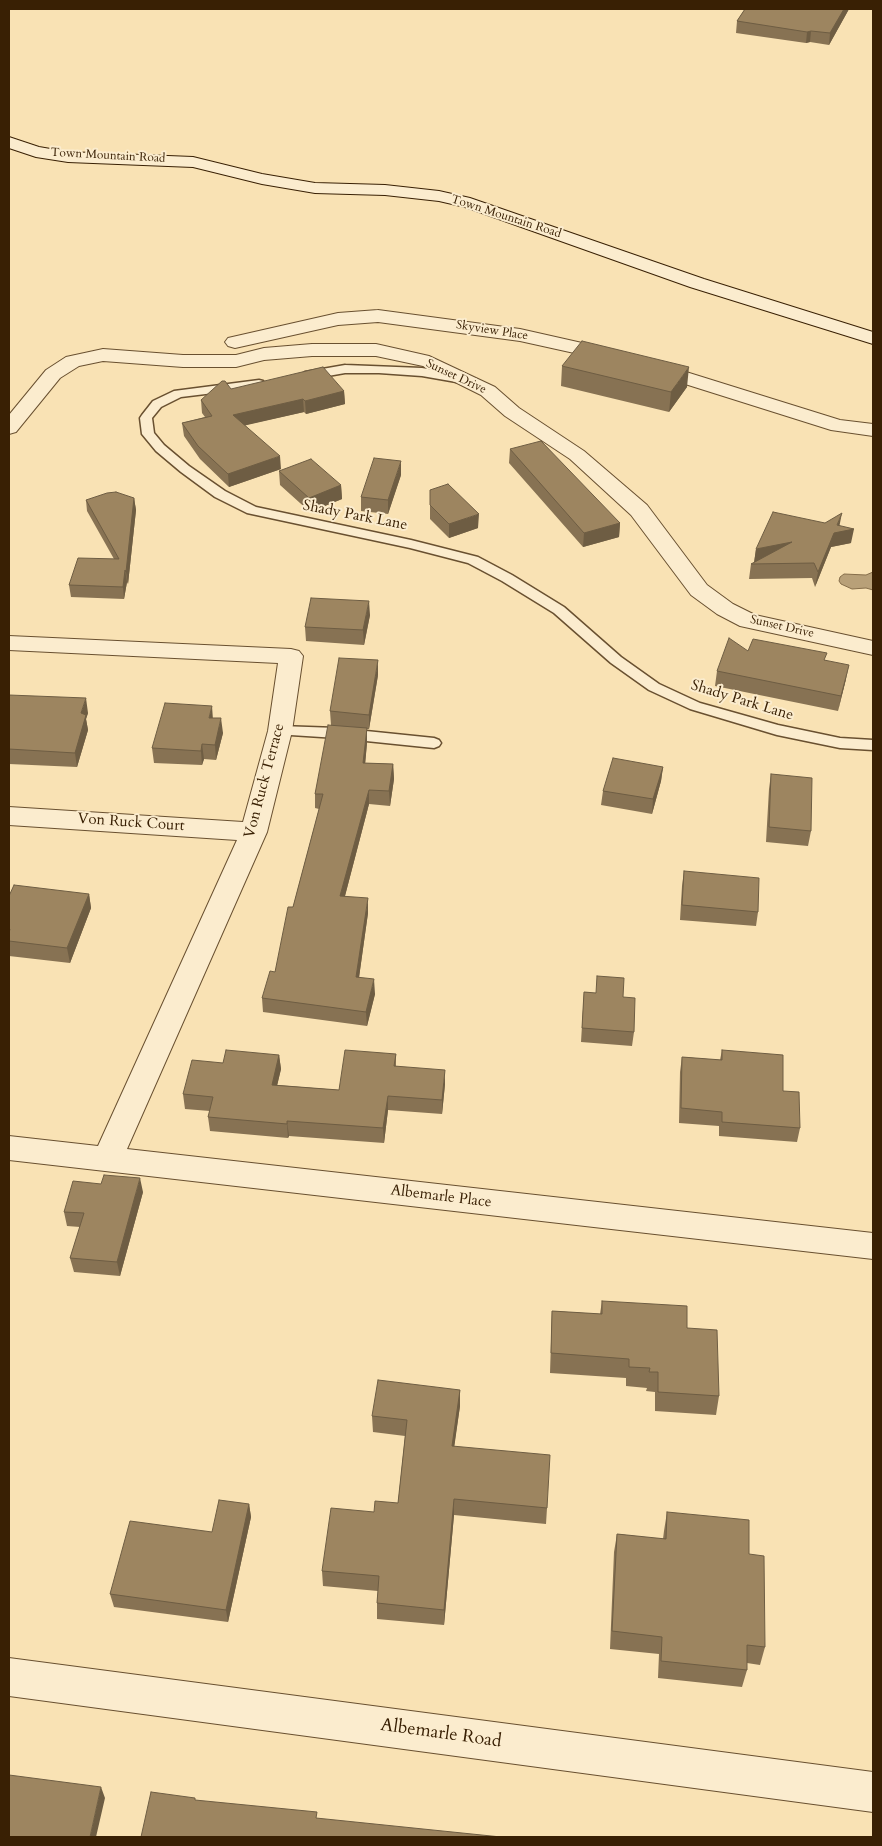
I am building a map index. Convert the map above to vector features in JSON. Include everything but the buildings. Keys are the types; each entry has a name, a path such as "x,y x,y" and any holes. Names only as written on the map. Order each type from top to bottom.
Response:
{"street":[{"name":"Town Mountain Road","path":"9,142 36,152 68,156 193,162 262,179 315,188 385,190 439,196 470,203 697,283 873,338"},
{"name":"Skyview Place","path":"103,355 139,345 243,342 338,319 378,316 520,334 599,351 838,426 873,430"},
{"name":"Sunset Drive","path":"9,428 53,374 73,361 103,355 183,361 236,360 264,354 312,350 376,350 429,362 488,391 512,412 577,455 639,510 699,590 726,609 748,621 873,648"},
{"name":"Von Ruck Terrace","path":"9,643 291,656 280,731 254,832 108,1158"},
{"name":"Von Ruck Court","path":"9,816 155,824 254,832"},
{"name":"Albemarle Place","path":"9,1148 873,1246"},
{"name":"Albemarle Road","path":"9,1677 873,1792"}],"lane":[{"path":"292,378 345,369 379,369 422,372 462,379"},
{"name":"Shady Park Lane","path":"274,381 178,394 157,404 146,418 148,434 160,448 220,494 252,510 411,544 473,560 508,578 559,610 616,660 654,687 695,706 777,730 840,743 873,745"},
{"path":"280,731 337,733 434,743"}],"shaded area":[{"path":"873,572 873,590 866,588 852,589 841,584 839,581 840,577 844,574 866,575"}]}
